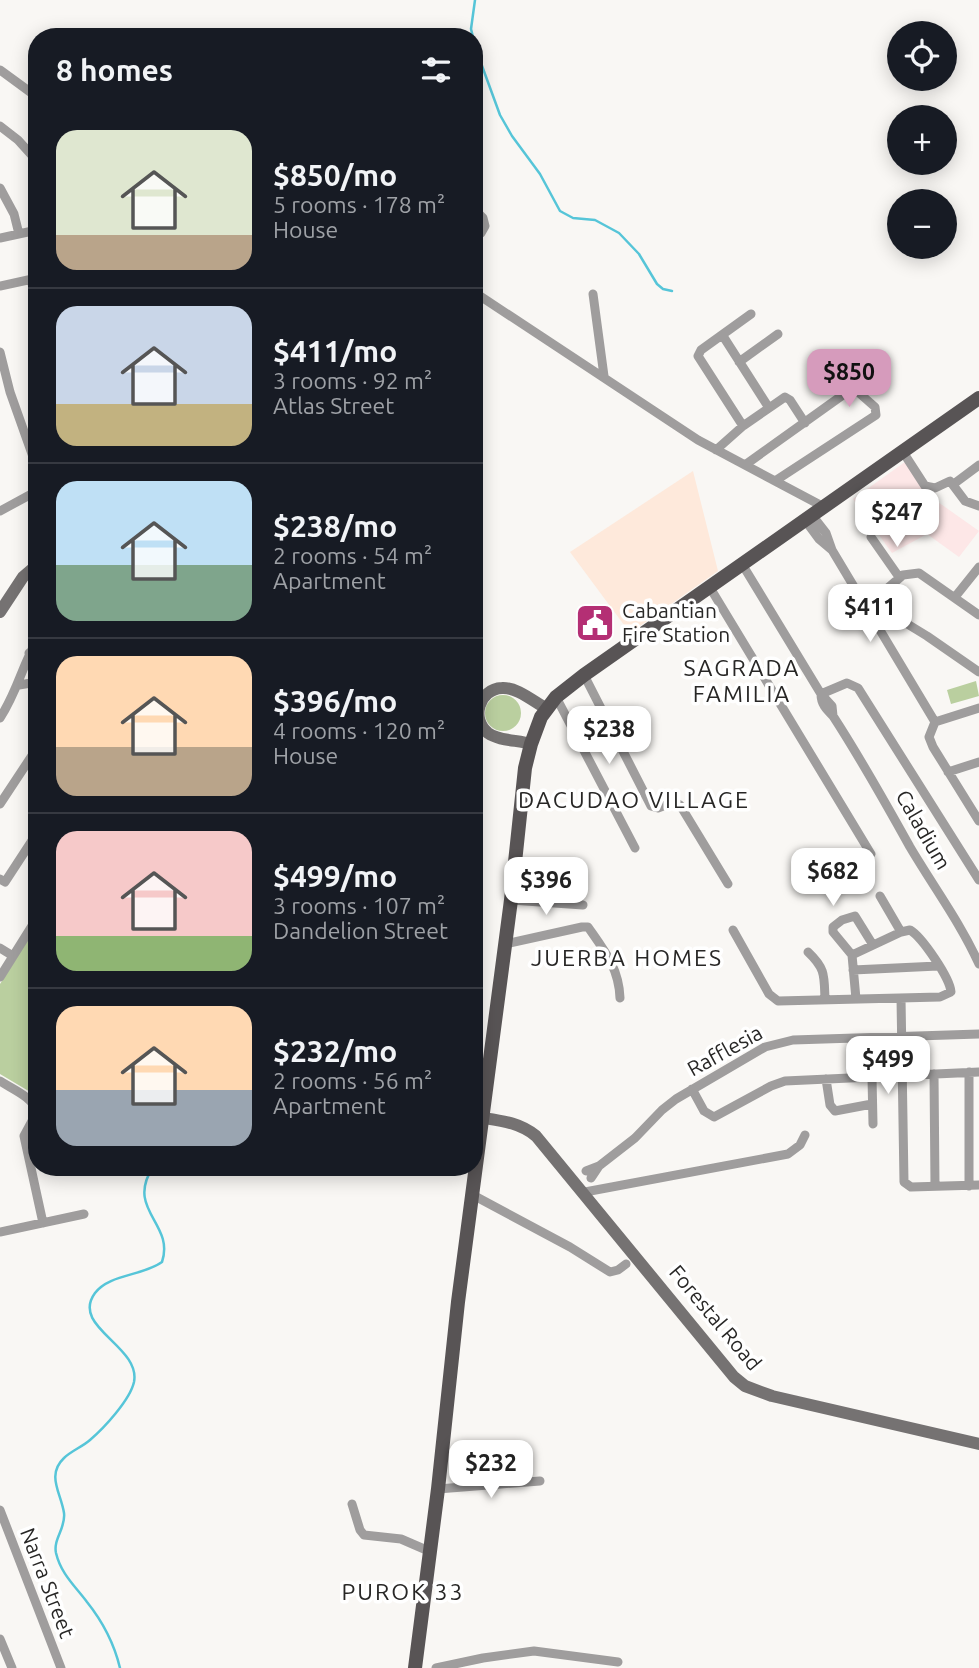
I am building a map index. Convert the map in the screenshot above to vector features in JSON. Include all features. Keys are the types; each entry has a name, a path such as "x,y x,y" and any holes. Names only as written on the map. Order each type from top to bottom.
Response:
{"main road":[{"path":"483,1118 511,900 522,788 531,744 551,703 584,675 979,398"},
{"path":"415,1668 431,1552 474,1176"}],"street":[{"path":"0,70 28,90"},
{"path":"0,126 28,151"},
{"path":"0,188 9,204 19,234"},
{"path":"0,239 28,232"},
{"path":"0,286 28,280"},
{"path":"593,294 604,376"},
{"path":"483,298 698,440 775,481 813,514 819,539 832,550 858,594 868,604 935,722"},
{"path":"743,426 698,356 701,350 751,314"},
{"path":"739,362 778,334"},
{"path":"723,336 769,408"},
{"path":"0,352 28,431"},
{"path":"745,465 851,390 858,392 872,404 876,415 775,481"},
{"path":"716,450 743,426 785,397 788,397 805,423"},
{"path":"902,452 925,486 935,488 950,481 965,501 979,506"},
{"path":"956,483 979,465"},
{"path":"1,507 28,495"},
{"path":"871,537 899,577"},
{"path":"0,598 18,572 28,564"},
{"name":"Caladium","path":"742,564 821,694 823,704 873,778 910,846 974,942 979,964"},
{"path":"954,597 979,567"},
{"path":"0,612 28,573"},
{"path":"868,604 899,577 907,573 919,573 979,615"},
{"path":"709,586 871,854"},
{"path":"868,604 927,636 979,672"},
{"path":"0,718 19,685 28,656"},
{"path":"584,675 651,806 658,808 674,802 680,805 728,884"},
{"path":"821,694 847,682 858,688 979,880"},
{"path":"19,685 28,684"},
{"path":"483,694 508,688 551,703 635,848"},
{"path":"979,708 935,722 930,732 931,742 948,772 975,808 979,821"},
{"path":"483,725 486,731 496,737 531,744"},
{"path":"0,804 28,762"},
{"path":"948,772 979,762"},
{"path":"0,879 5,882 28,847"},
{"path":"880,896 901,932"},
{"path":"511,900 583,905"},
{"path":"856,999 852,956 833,929 835,924 850,916 856,917 873,946"},
{"path":"505,944 582,927 589,928 611,960 620,984 620,998"},
{"path":"0,977 7,959 28,930"},
{"path":"733,930 766,990 775,1000 940,997 949,994 951,988 938,965 917,934 910,930 852,956"},
{"path":"0,948 7,959"},
{"path":"808,952 824,971 825,1000"},
{"path":"853,970 938,965"},
{"path":"692,1089 704,1111 714,1117 777,1083 826,1079 902,1075 974,1072 974,1185 908,1187 904,1182 902,1075 902,1036 901,998"},
{"path":"974,1034 979,1026"},
{"name":"Rafflesia","path":"583,1180 635,1138 669,1104 755,1052 783,1041 974,1034"},
{"path":"934,1074 935,1186"},
{"path":"872,1077 873,1124"},
{"path":"826,1079 830,1105 835,1111 873,1104"},
{"path":"0,1081 28,1099"},
{"name":"Forestal Road","path":"483,1118 527,1128 583,1180 734,1377 745,1386 772,1396 979,1444"},
{"path":"28,1129 24,1136 28,1154"},
{"path":"583,1180 788,1154 800,1145 805,1135"},
{"path":"33,1176 43,1223"},
{"path":"471,1194 570,1247 610,1272 625,1264"},
{"path":"0,1232 84,1214"},
{"path":"438,1489 540,1481"},
{"path":"352,1504 360,1531 364,1535 401,1539 431,1552"},
{"name":"Narra Street","path":"0,1510 61,1668"},
{"path":"0,1639 12,1668"},
{"path":"436,1668 534,1651 618,1662"}],"shaded area":[{"path":"905,462 928,495 979,531 959,557 927,534 892,553 853,499"},
{"path":"693,471 718,571 630,633 570,552"}],"green space":[{"path":"976,681 979,696 951,704 947,690"},
{"path":"503,695 515,701 521,713 515,725 503,731 491,725 485,713 491,701"},
{"path":"28,939 28,1091 0,1074 0,984"}],"waterway":[{"path":"471,28 475,0"},
{"path":"483,69 500,115 540,174 560,211 573,218 595,220 619,233 639,254 657,284 672,291"},
{"path":"120,1668 103,1625 58,1560 56,1548 64,1513 55,1478 64,1458 102,1428 132,1389 133,1369 118,1347 98,1327 90,1305 95,1293 109,1282 162,1262 162,1237 144,1195 149,1176"}],"place":[{"name":"Cabantian Fire Station","path":"595,623"}],"district":[{"name":"SAGRADA FAMILIA","path":"742,681"},
{"name":"DACUDAO VILLAGE","path":"634,800"},
{"name":"JUERBA HOMES","path":"627,958"},
{"name":"PUROK 33","path":"403,1592"}]}
